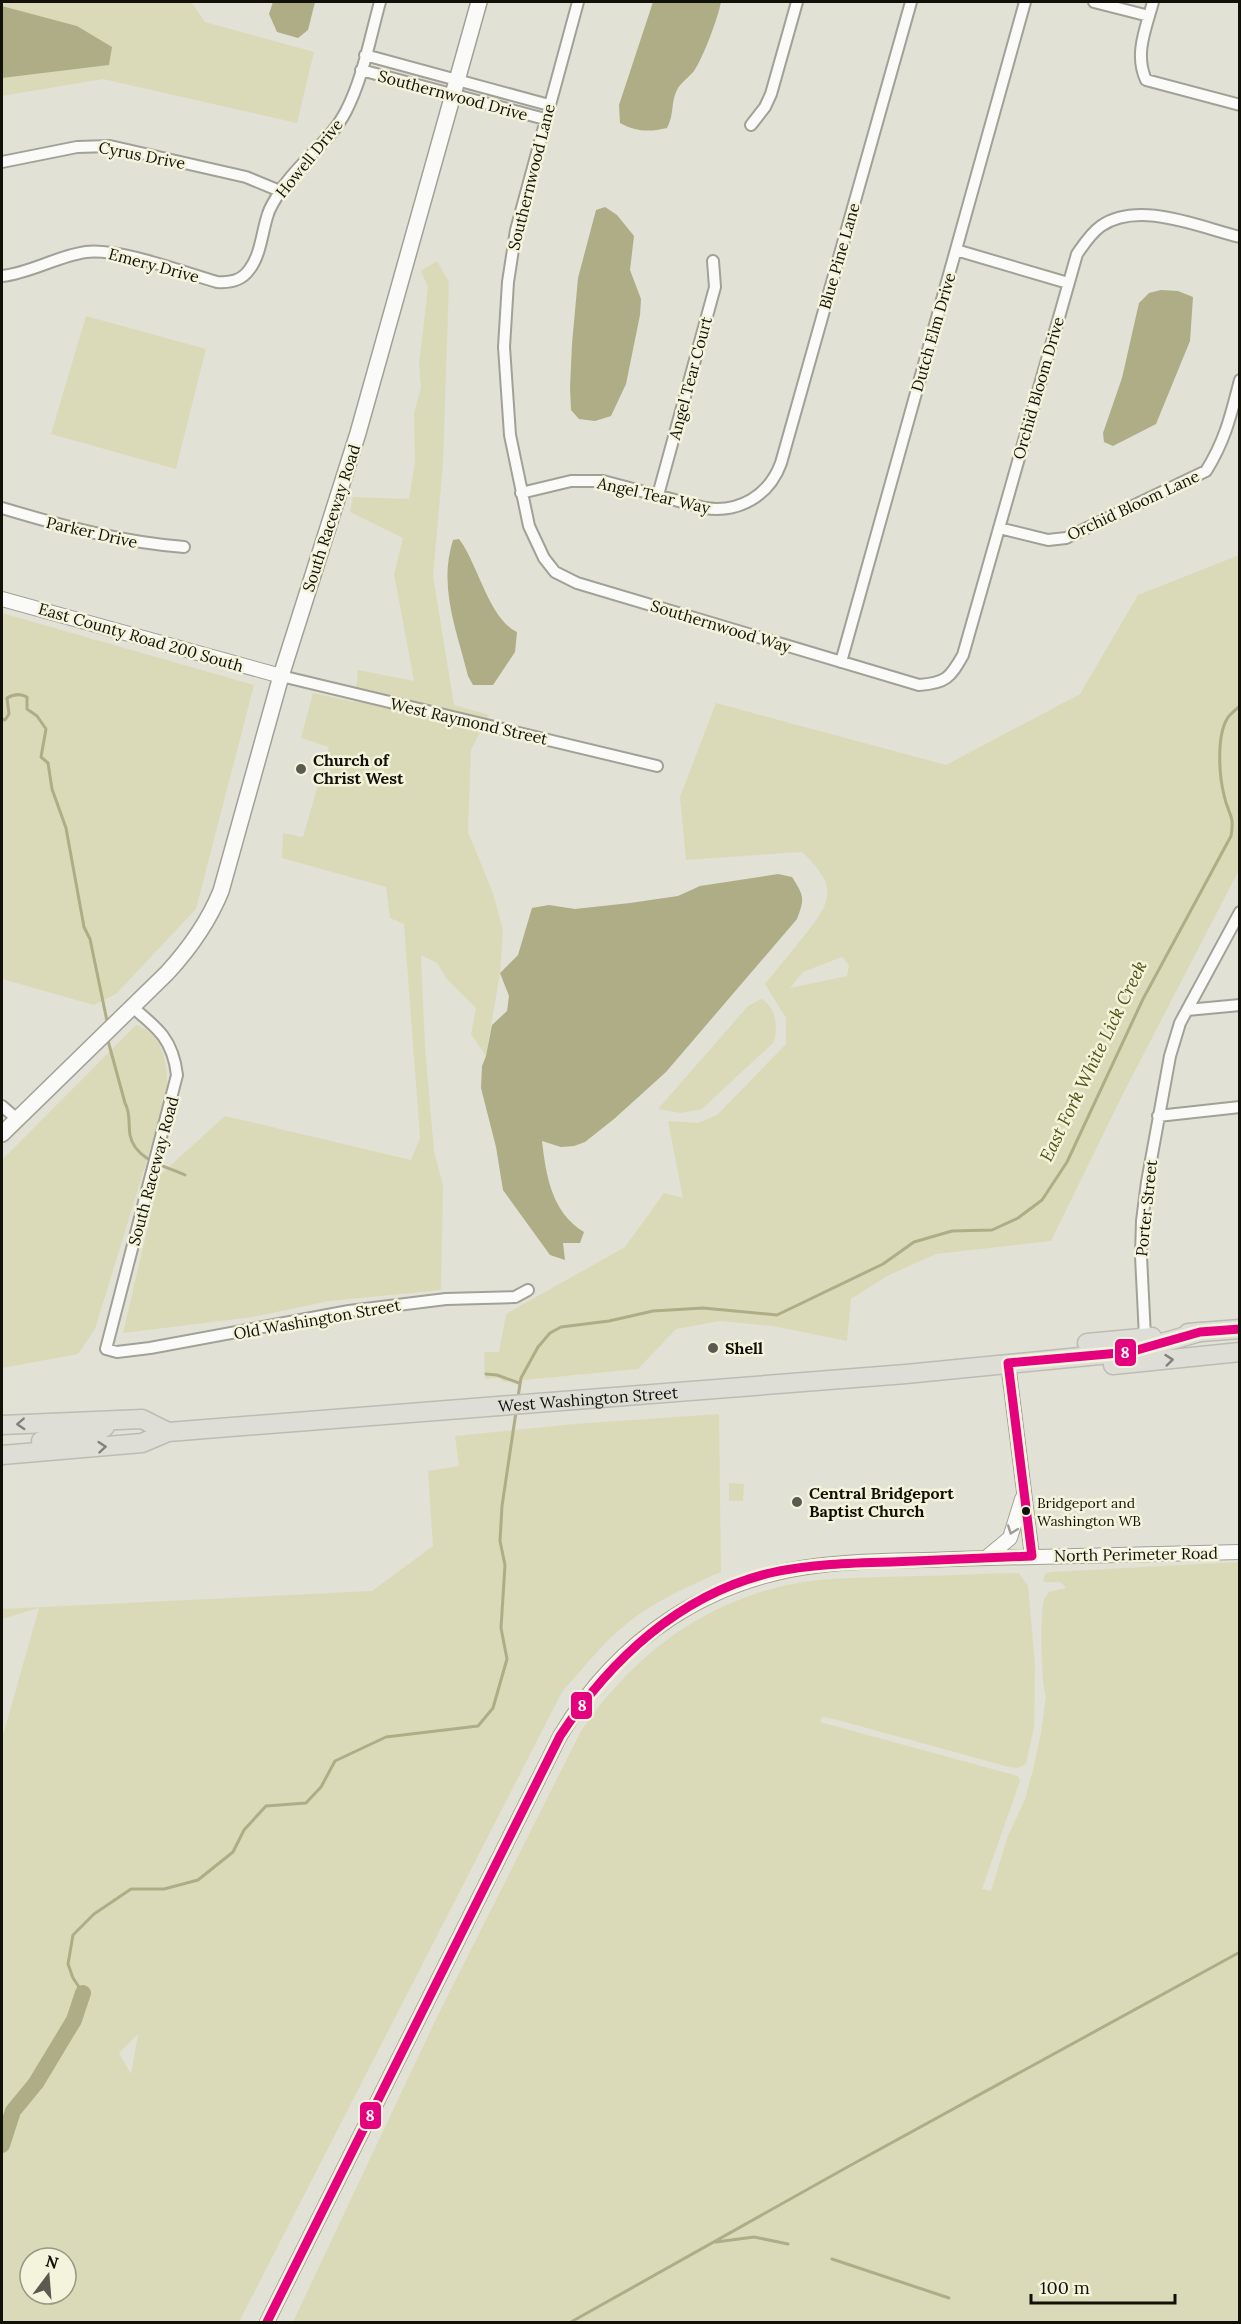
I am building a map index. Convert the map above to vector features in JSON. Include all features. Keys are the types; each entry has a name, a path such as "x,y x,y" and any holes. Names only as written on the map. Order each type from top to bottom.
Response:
{"main road":[{"name":"South Raceway Road","path":"2,1134 188,950 204,928 214,908 221,891 281,676 358,433 479,2"},
{"name":"West Washington Street","path":"1008,1363 1030,1349 1239,1329"},
{"path":"1008,1363 1130,1352 1200,1332"},
{"name":"West Washington Street","path":"2,1455 142,1443 168,1432 888,1375 1008,1363 1034,1373 1239,1352"},
{"path":"2,1425 142,1419 168,1432"},
{"path":"2,1443 51,1440 98,1431 117,1420"}],"street":[{"name":"Howell Drive","path":"238,280 252,266 268,212 280,191 295,170 341,120 351,101 380,2"},
{"name":"Southernwood Lane","path":"531,533 511,446 506,402 504,347 506,303 518,221 578,2"},
{"path":"751,125 771,94 797,2"},
{"name":"Blue Pine Lane","path":"751,500 769,485 780,464 911,2"},
{"name":"Dutch Elm Drive","path":"841,662 1025,2"},
{"path":"1095,2 1149,15"},
{"path":"1153,2 1140,52 1142,73 1146,80 1239,105"},
{"name":"Southernwood Drive","path":"365,55 549,105"},
{"name":"Southernwood Drive","path":"361,70 545,119"},
{"name":"Cyrus Drive","path":"2,162 77,147 110,146 246,177 280,191"},
{"name":"Orchid Bloom Drive","path":"933,684 952,674 963,655 1077,254 1099,227 1117,218 1151,214 1239,237"},
{"path":"956,250 1068,283"},
{"name":"Emery Drive","path":"2,276 24,272 75,254 93,251 124,255 217,282 238,280"},
{"name":"Angel Tear Court","path":"658,495 715,287 712,261"},
{"name":"Orchid Bloom Lane","path":"999,528 1048,540 1066,538 1206,471 1228,429 1239,380"},
{"name":"Angel Tear Way","path":"521,493 558,483 590,480 615,483 711,509 738,506 751,500"},
{"name":"Parker Drive","path":"2,508 87,533 184,548"},
{"name":"Southernwood Way","path":"531,533 544,558 555,572 577,583 919,685 933,684"},
{"name":"East County Road 200 South","path":"2,599 281,676"},
{"name":"West Raymond Street","path":"281,676 657,766"},
{"name":"Porter Street","path":"1145,1337 1141,1238 1147,1182 1170,1056 1187,1010 1239,912"},
{"path":"1187,1010 1239,1005"},
{"name":"South Raceway Road","path":"106,1349 176,1086 176,1065 170,1047 161,1032 132,1007"},
{"path":"2,1106 17,1119"},
{"path":"1158,1116 1239,1107"},
{"name":"Old Washington Street","path":"106,1349 117,1352 150,1348 349,1311 446,1299 515,1297 528,1290"},
{"path":"1008,1363 1032,1556"},
{"path":"986,1558 1010,1538 1024,1491"},
{"name":"North Perimeter Road","path":"267,2322 560,1736 575,1711 611,1668 637,1643 681,1610 709,1596 767,1574 824,1564 1032,1556 1239,1552"}],"green space":[{"path":"2,2 191,2 205,22 314,52 297,123 103,79 2,96 2,78 109,65 77,26 2,6"},
{"path":"437,261 449,282 443,463 433,576 454,705 489,715 471,750 468,832 493,893 503,930 500,973 486,1056 471,1034 476,1008 446,978 437,963 421,955 425,1047 434,1151 443,1185 441,1290 329,1301 253,1317 123,1333 160,1175 225,1116 411,1160 420,1138 404,924 390,918 386,887 282,858 283,833 303,837 329,747 301,738 313,693 355,702 358,670 414,681 394,574 403,538 350,512 353,497 409,499 415,462 414,413 421,387 419,365 428,287 421,271"},
{"path":"86,316 206,349 176,469 51,434"},
{"path":"1239,555 1239,870 1123,1094 1051,1241 936,1254 887,1276 851,1299 847,1341 773,1326 720,1321 676,1329 638,1369 504,1382 499,1378 485,1379 484,1352 499,1352 506,1314 625,1247 664,1193 683,1198 668,1121 698,1123 717,1115 786,1044 786,1018 765,984 821,912 826,903 826,884 822,874 802,852 686,860 680,797 716,703 946,765 1080,694 1138,595","holes":["842,957 849,965 847,976 790,988 803,972"]},
{"path":"2,613 254,685 196,909 116,994 94,1005 2,979"},
{"path":"761,999 770,1007 775,1018 776,1031 773,1043 702,1109 681,1113 658,1109 748,1006"},
{"path":"136,1025 154,1036 159,1044 166,1064 167,1095 95,1329 78,1354 2,1368 2,1160"},
{"path":"719,1414 721,1572 668,1597 627,1623 598,1651 562,1692 239,2322 2,2322 2,1739 39,1608 2,1619 2,1609 372,1591 433,1546 428,1471 459,1466 455,1436 574,1424","holes":["138,2035 131,2074 119,2053"]},
{"path":"729,1483 744,1484 743,1501 729,1501"},
{"path":"1239,1562 1239,2322 293,2322 435,2021 581,1731 622,1680 645,1658 696,1620 755,1594 787,1585 836,1579 1019,1573 1028,1586 1035,1665 1034,1727 1026,1764 1017,1768 1009,1767 834,1719 822,1717 820,1722 1018,1776 1020,1781 982,1889 991,1891 1008,1836 1025,1799 1041,1733 1046,1696 1042,1648 1044,1600 1049,1592 1066,1588 1058,1582 1043,1581 1045,1574"}],"shaded area":[{"path":"273,2 315,2 308,30 298,38 277,32 269,14"},
{"path":"653,2 721,2 710,38 698,65 676,93 667,128 643,130 620,123 619,105"},
{"path":"2,6 77,26 112,47 109,65 2,78"},
{"path":"605,207 617,215 634,236 630,270 641,299 626,384 611,416 595,421 579,419 571,410 572,344 578,278 596,210"},
{"path":"1161,290 1178,291 1193,297 1190,341 1156,424 1113,446 1104,442 1103,433 1122,378 1139,303 1149,293"},
{"path":"459,539 499,616 517,632 515,652 493,685 473,685 468,676 454,626 447,575 453,540"},
{"path":"778,874 792,877 801,893 802,901 797,919 666,1072 585,1142 561,1147 542,1141 552,1192 564,1215 584,1232 580,1243 563,1243 565,1260 550,1255 503,1190 496,1147 481,1088 482,1066 492,1025 507,1011 509,996 500,973 518,955 532,908 549,905 575,909 630,903 678,896 700,886"}],"waterway":[{"path":"2,719 5,720 9,714 7,698 22,695 27,697 27,709 37,716 46,729 41,757 48,763 52,789 66,828 84,927 90,939 107,1021"},
{"name":"East Fork White Lick Creek","path":"518,1397 521,1378 538,1347 550,1333 561,1327 609,1321 653,1311 703,1308 777,1315 883,1264 914,1242 952,1231 992,1230 1018,1218 1042,1200 1067,1162 1143,999 1231,836 1232,819 1222,787 1220,743 1225,723 1240,706"},
{"path":"107,1037 128,1111 133,1144 138,1151 152,1161 185,1175"},
{"path":"486,1374 497,1375 519,1383"},
{"name":"East Fork White Lick Creek","path":"83,1993 73,1978 68,1964 73,1935 94,1914 131,1889 164,1889 198,1880 233,1852 244,1830 266,1806 306,1803 321,1787 335,1761 386,1737 478,1726 493,1708 507,1659 501,1628 505,1565 500,1541 502,1506 516,1412"},
{"path":"571,2322 851,2165 1240,1952"},
{"name":"East Fork White Lick Creek","path":"2,2145 13,2111 36,2083 74,2020 83,1993"},
{"path":"716,2242 754,2237 788,2244"},
{"path":"832,2259 949,2298"}],"transit line":[{"name":"8","path":"1008,1363 1130,1352 1200,1332 1240,1329"},
{"name":"8","path":"267,2322 560,1736 601,1682 624,1657 677,1614 706,1597 737,1583 770,1573 831,1564 1032,1556 1008,1363"}],"place":[{"name":"Church of Christ West","path":"301,769"},
{"name":"Shell","path":"713,1348"},
{"name":"Central Bridgeport Baptist Church","path":"797,1502"},
{"name":"Bridgeport and Washington WB","path":"1026,1511"}]}
